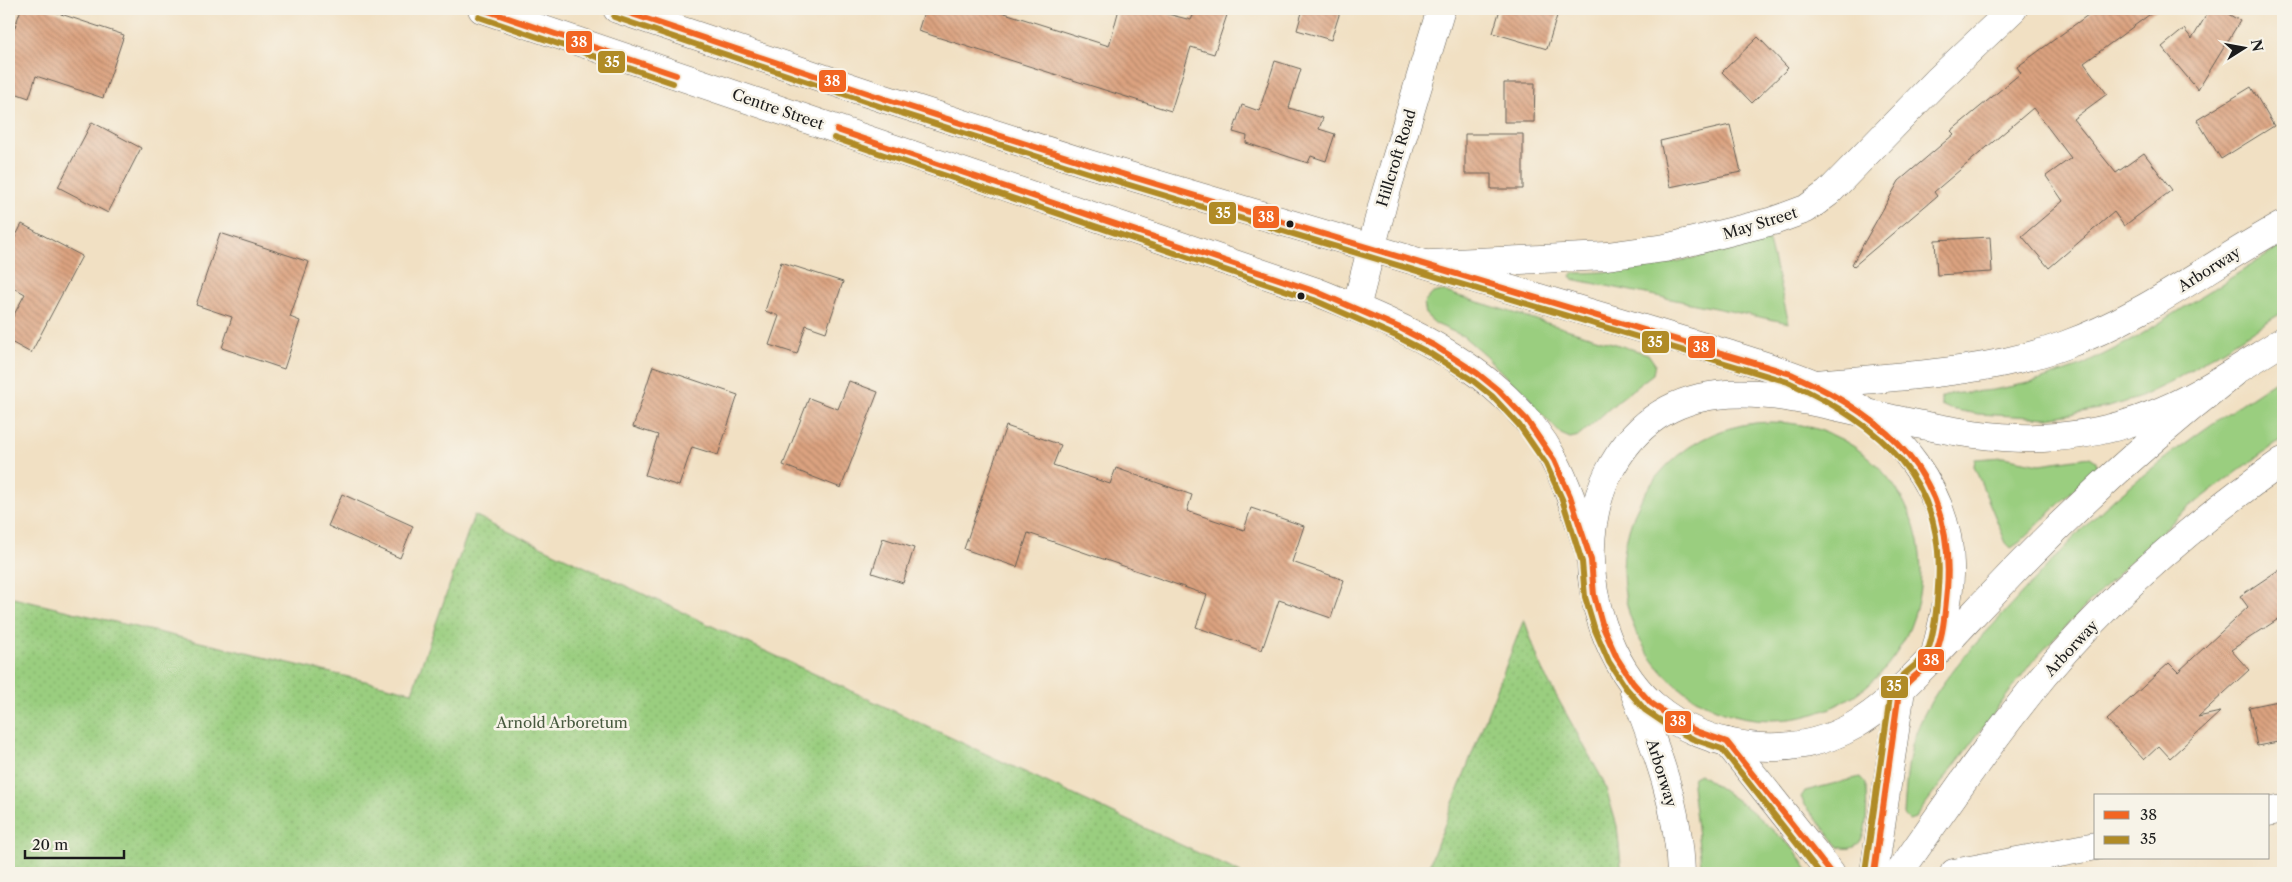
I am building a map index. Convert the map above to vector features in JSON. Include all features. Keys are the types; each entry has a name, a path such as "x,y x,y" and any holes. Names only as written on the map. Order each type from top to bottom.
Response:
{"main road":[{"name":"Centre Street","path":"482,9 1308,289 1400,328 1458,360 1491,384 1526,419 1554,460 1570,496 1591,560"},
{"name":"Centre Street","path":"617,9 909,107 1134,178 1791,374 1816,384 1864,413 1881,426 1907,452 1930,488 1945,526 1950,563 1950,581 1935,655 1901,690 1861,722 1822,739 1780,747 1747,746 1727,742 1696,731 1662,712 1642,694 1628,675 1612,647 1599,615 1592,584 1591,560 1595,516 1606,477 1627,444 1639,432 1666,412 1698,398 1717,394 1748,392 1787,396 1864,413"},
{"name":"Hillcroft Road","path":"1356,308 1370,248 1441,9"},
{"name":"May Street","path":"1426,264 1607,256 1697,242 1773,221 1806,209 1828,193 1937,81 2013,9"},
{"name":"Arborway","path":"1816,384 1969,369 2058,348 2129,316 2283,225"},
{"path":"1864,413 1915,424 2006,437 2045,438 2073,436 2113,429 2181,404 2283,341"},
{"path":"1935,655 2018,567 2105,484 2163,431 2234,373"},
{"name":"Arborway","path":"1899,873 2006,722 2053,666 2105,612 2192,530 2238,492 2283,461"},
{"name":"Arborway","path":"1628,675 1665,773 1674,816 1681,873"},
{"path":"1874,873 1901,690"},
{"path":"1727,742 1831,873"},
{"path":"2270,812 2283,809"},
{"path":"1954,873 2094,846"}],"green space":[{"path":"1768,238 1789,323 1572,279 1570,276 1572,273 1622,270 1671,263"},
{"path":"2283,245 2283,312 2171,382 2138,398 2109,407 2049,418 1978,414 1950,409 1941,405 1941,398 1950,394 1993,390 2034,382 2083,365 2134,339"},
{"path":"1442,291 1648,354 1655,364 1653,374 1619,400 1579,436 1570,438 1561,434 1485,355 1463,336 1436,324 1426,315 1424,303 1433,293"},
{"path":"2283,376 2283,438 2187,509 2145,547 2076,616 2032,662 1915,818 1909,820 1904,815 1912,745 1928,707 1958,664 2060,552 2103,509 2178,448"},
{"path":"1757,422 1787,422 1815,428 1842,439 1878,465 1896,488 1910,514 1919,542 1921,571 1919,600 1910,628 1896,654 1878,677 1842,703 1815,714 1787,720 1757,720 1729,714 1702,703 1666,677 1657,666 1640,641 1629,614 1623,586 1623,556 1629,528 1640,501 1666,465 1677,456 1702,439 1729,428"},
{"path":"2003,457 2040,464 2090,457 2096,461 2097,467 2020,542 2011,548 2006,543 1974,466 1975,459"},
{"name":"Arnold Arboretum","path":"474,515 1241,873 9,873 9,597 412,692"},
{"path":"1524,619 1542,670 1604,782 1617,826 1622,873 1426,873"},
{"path":"1700,774 1749,809 1795,850 1810,873 1702,873 1692,785 1694,777"},
{"path":"1860,777 1866,784 1866,816 1862,837 1858,845 1850,848 1839,847 1805,805 1801,797 1805,791"}],"building":[{"path":"21,9 46,9 124,35 103,98 36,76 29,98 9,91 9,44"},
{"path":"925,9 992,9 1109,46 1119,9 1148,9 1191,20 1196,9 1229,9 1214,54 1191,47 1171,111 918,31"},
{"path":"1303,9 1341,9 1331,40 1297,30"},
{"path":"1500,9 1559,9 1547,49 1493,33"},
{"path":"2096,9 2157,9 2084,63 2107,94 2073,119 2116,173 2144,153 2172,190 2124,226 2114,212 2049,268 2022,236 2063,201 2046,176 2071,158 2033,108 1934,192 1937,196 1854,266 1852,264 1899,181 1954,134 1951,131 2021,73 2017,67"},
{"path":"2210,9 2220,9 2240,21 2198,90 2162,47 2184,29 2192,39"},
{"path":"1758,37 1788,68 1752,103 1722,72"},
{"path":"1275,61 1301,69 1289,108 1323,118 1319,129 1335,134 1326,161 1311,156 1308,163 1246,143 1247,136 1233,132 1242,105 1259,111"},
{"path":"1504,83 1535,83 1534,122 1504,122"},
{"path":"2251,87 2274,126 2221,159 2197,120"},
{"path":"92,122 141,148 108,213 58,187"},
{"path":"1730,125 1741,172 1670,187 1660,141"},
{"path":"1465,134 1523,134 1523,189 1491,189 1491,174 1465,174"},
{"path":"22,224 82,256 31,353 9,341 9,324 25,294 9,285 9,249"},
{"path":"220,233 309,262 290,317 300,321 284,369 222,348 232,317 196,305"},
{"path":"1990,237 1992,272 1937,275 1935,240"},
{"path":"781,262 843,282 826,332 806,325 797,354 769,345 779,316 765,311"},
{"path":"653,366 738,395 718,455 692,447 679,486 645,475 658,435 633,427"},
{"path":"849,381 878,392 841,488 783,465 809,398 838,409"},
{"path":"1006,426 1061,445 1053,465 1110,484 1116,468 1192,495 1187,511 1244,530 1251,508 1304,526 1292,562 1344,580 1331,618 1279,600 1262,650 1196,627 1207,595 1028,533 1017,567 964,549"},
{"path":"342,494 413,526 400,558 328,526"},
{"path":"883,538 914,548 903,583 872,573"},
{"path":"2283,567 2283,616 2231,650 2249,670 2198,717 2220,712 2170,758 2159,746 2144,760 2107,720 2169,663 2178,672 2248,607 2240,596"},
{"path":"2283,700 2283,741 2257,746 2249,707"}],"transit line":[{"name":"38","path":"482,9 676,75"},
{"name":"38","path":"617,9 885,99 1089,164 1791,374 1826,391 1857,410 1885,431 1908,455 1927,483 1940,514 1947,550 1946,605 1943,628 1937,650 1929,663 1901,691 1898,699 1874,873"},
{"name":"35","path":"479,17 673,83"},
{"name":"35","path":"614,17 882,107 1086,172 1788,382 1821,398 1851,416 1877,436 1900,459 1918,485 1931,515 1938,549 1937,602 1929,647 1920,660 1898,682 1890,697 1865,872"},
{"name":"38","path":"837,130 1317,292 1400,328 1435,346 1477,373 1498,390 1526,419 1554,460 1570,496 1591,560 1594,595 1603,627 1617,658 1633,683 1651,703 1675,720 1696,731 1727,742 1831,873"},
{"name":"35","path":"834,138 1314,300 1396,336 1431,354 1472,380 1492,396 1519,425 1546,464 1562,499 1582,562 1585,597 1595,630 1609,662 1626,688 1645,710 1670,727 1693,739 1722,749 1820,873"}]}
